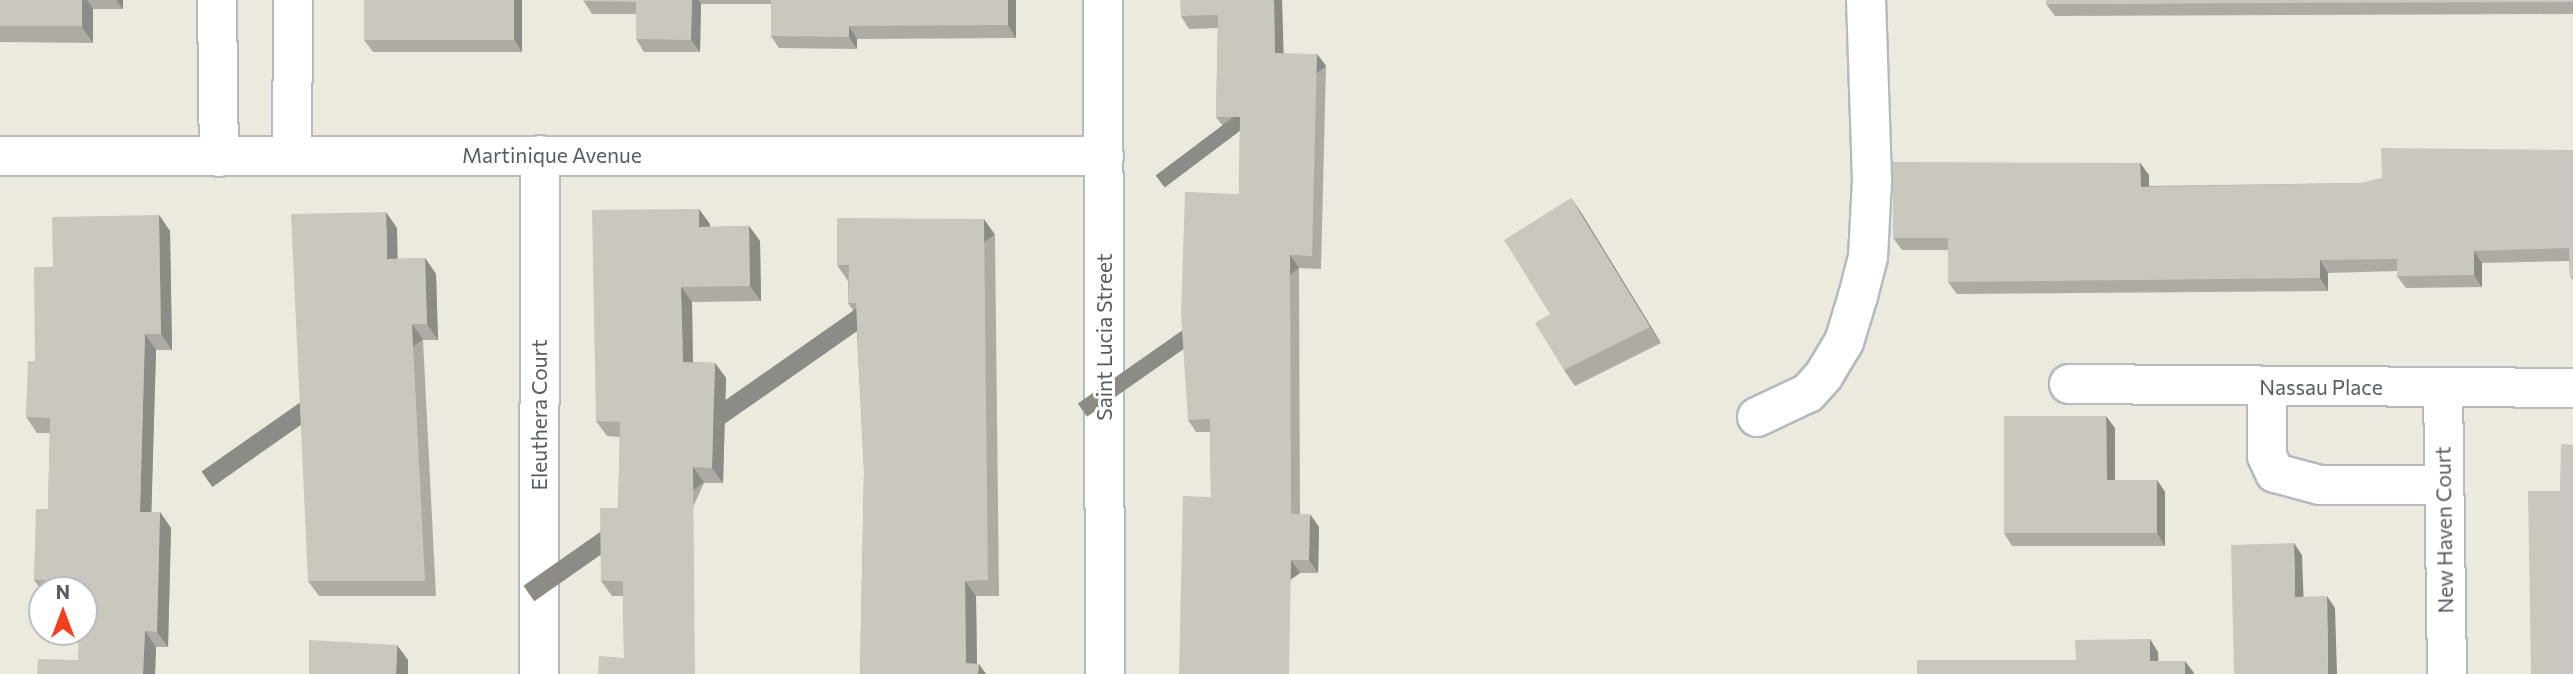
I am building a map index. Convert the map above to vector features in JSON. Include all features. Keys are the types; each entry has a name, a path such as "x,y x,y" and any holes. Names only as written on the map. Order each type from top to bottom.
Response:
{"street":[{"path":"218,0 219,157"},
{"path":"292,156 293,0"},
{"name":"Saint Lucia Street","path":"1103,0 1105,674"},
{"path":"1757,417 1808,393 1824,375 1844,342 1858,296 1868,257 1872,180 1866,0"},
{"name":"Eleuthera Court","path":"539,674 540,155"},
{"name":"Martinique Avenue","path":"0,156 1104,156"},
{"name":"Nassau Place","path":"2069,384 2573,388"},
{"path":"2267,387 2267,456 2275,473 2320,485 2443,485"},
{"name":"New Haven Court","path":"2443,387 2447,674"}],"building":[{"path":"0,0 82,0 82,26 0,26"},
{"path":"364,0 514,0 514,40 364,40"},
{"path":"583,0 692,0 691,40 636,39 636,2"},
{"path":"771,0 1008,0 1008,25 849,26 849,37 771,36"},
{"path":"1180,0 1274,0 1275,53 1317,54 1312,256 1290,255 1291,514 1310,514 1309,560 1291,560 1289,674 1179,674 1183,496 1211,497 1210,419 1188,420 1181,314 1185,192 1239,194 1240,117 1216,117 1218,15 1181,16"},
{"path":"2046,0 2573,0 2573,2 2046,4"},
{"path":"2381,148 2573,150 2573,276 2570,276 2569,248 2474,251 2474,275 2397,276 2397,259 2320,260 2320,278 1948,282 1948,238 1893,238 1893,162 2140,163 2141,187 2360,183 2382,178"},
{"path":"1571,198 1650,327 1564,370 1535,323 1550,314 1504,240"},
{"path":"699,209 699,227 749,226 750,286 681,287 683,362 715,363 712,468 693,467 695,674 598,674 599,656 624,658 623,581 601,581 600,508 618,508 620,422 596,421 592,210"},
{"path":"386,212 387,259 425,258 427,324 412,324 425,581 308,581 291,214"},
{"path":"159,215 161,334 145,334 140,512 160,512 157,632 145,631 143,674 37,674 38,659 78,660 78,646 98,646 98,576 34,576 36,509 48,509 50,418 26,417 28,361 35,361 34,267 53,267 52,217"},
{"path":"837,218 984,219 988,580 965,581 966,663 979,664 978,674 860,674 864,471 856,303 848,303 849,265 837,265"},
{"path":"2004,416 2106,416 2107,480 2157,480 2157,533 2004,533"},
{"path":"2561,444 2573,445 2573,674 2531,674 2528,491 2560,491"},
{"path":"2294,543 2295,597 2327,596 2328,674 2234,674 2231,545"},
{"path":"2150,639 2150,661 2185,661 2185,674 1917,674 1917,660 2076,660 2075,640"},
{"path":"309,640 397,645 396,674 309,674"}]}
